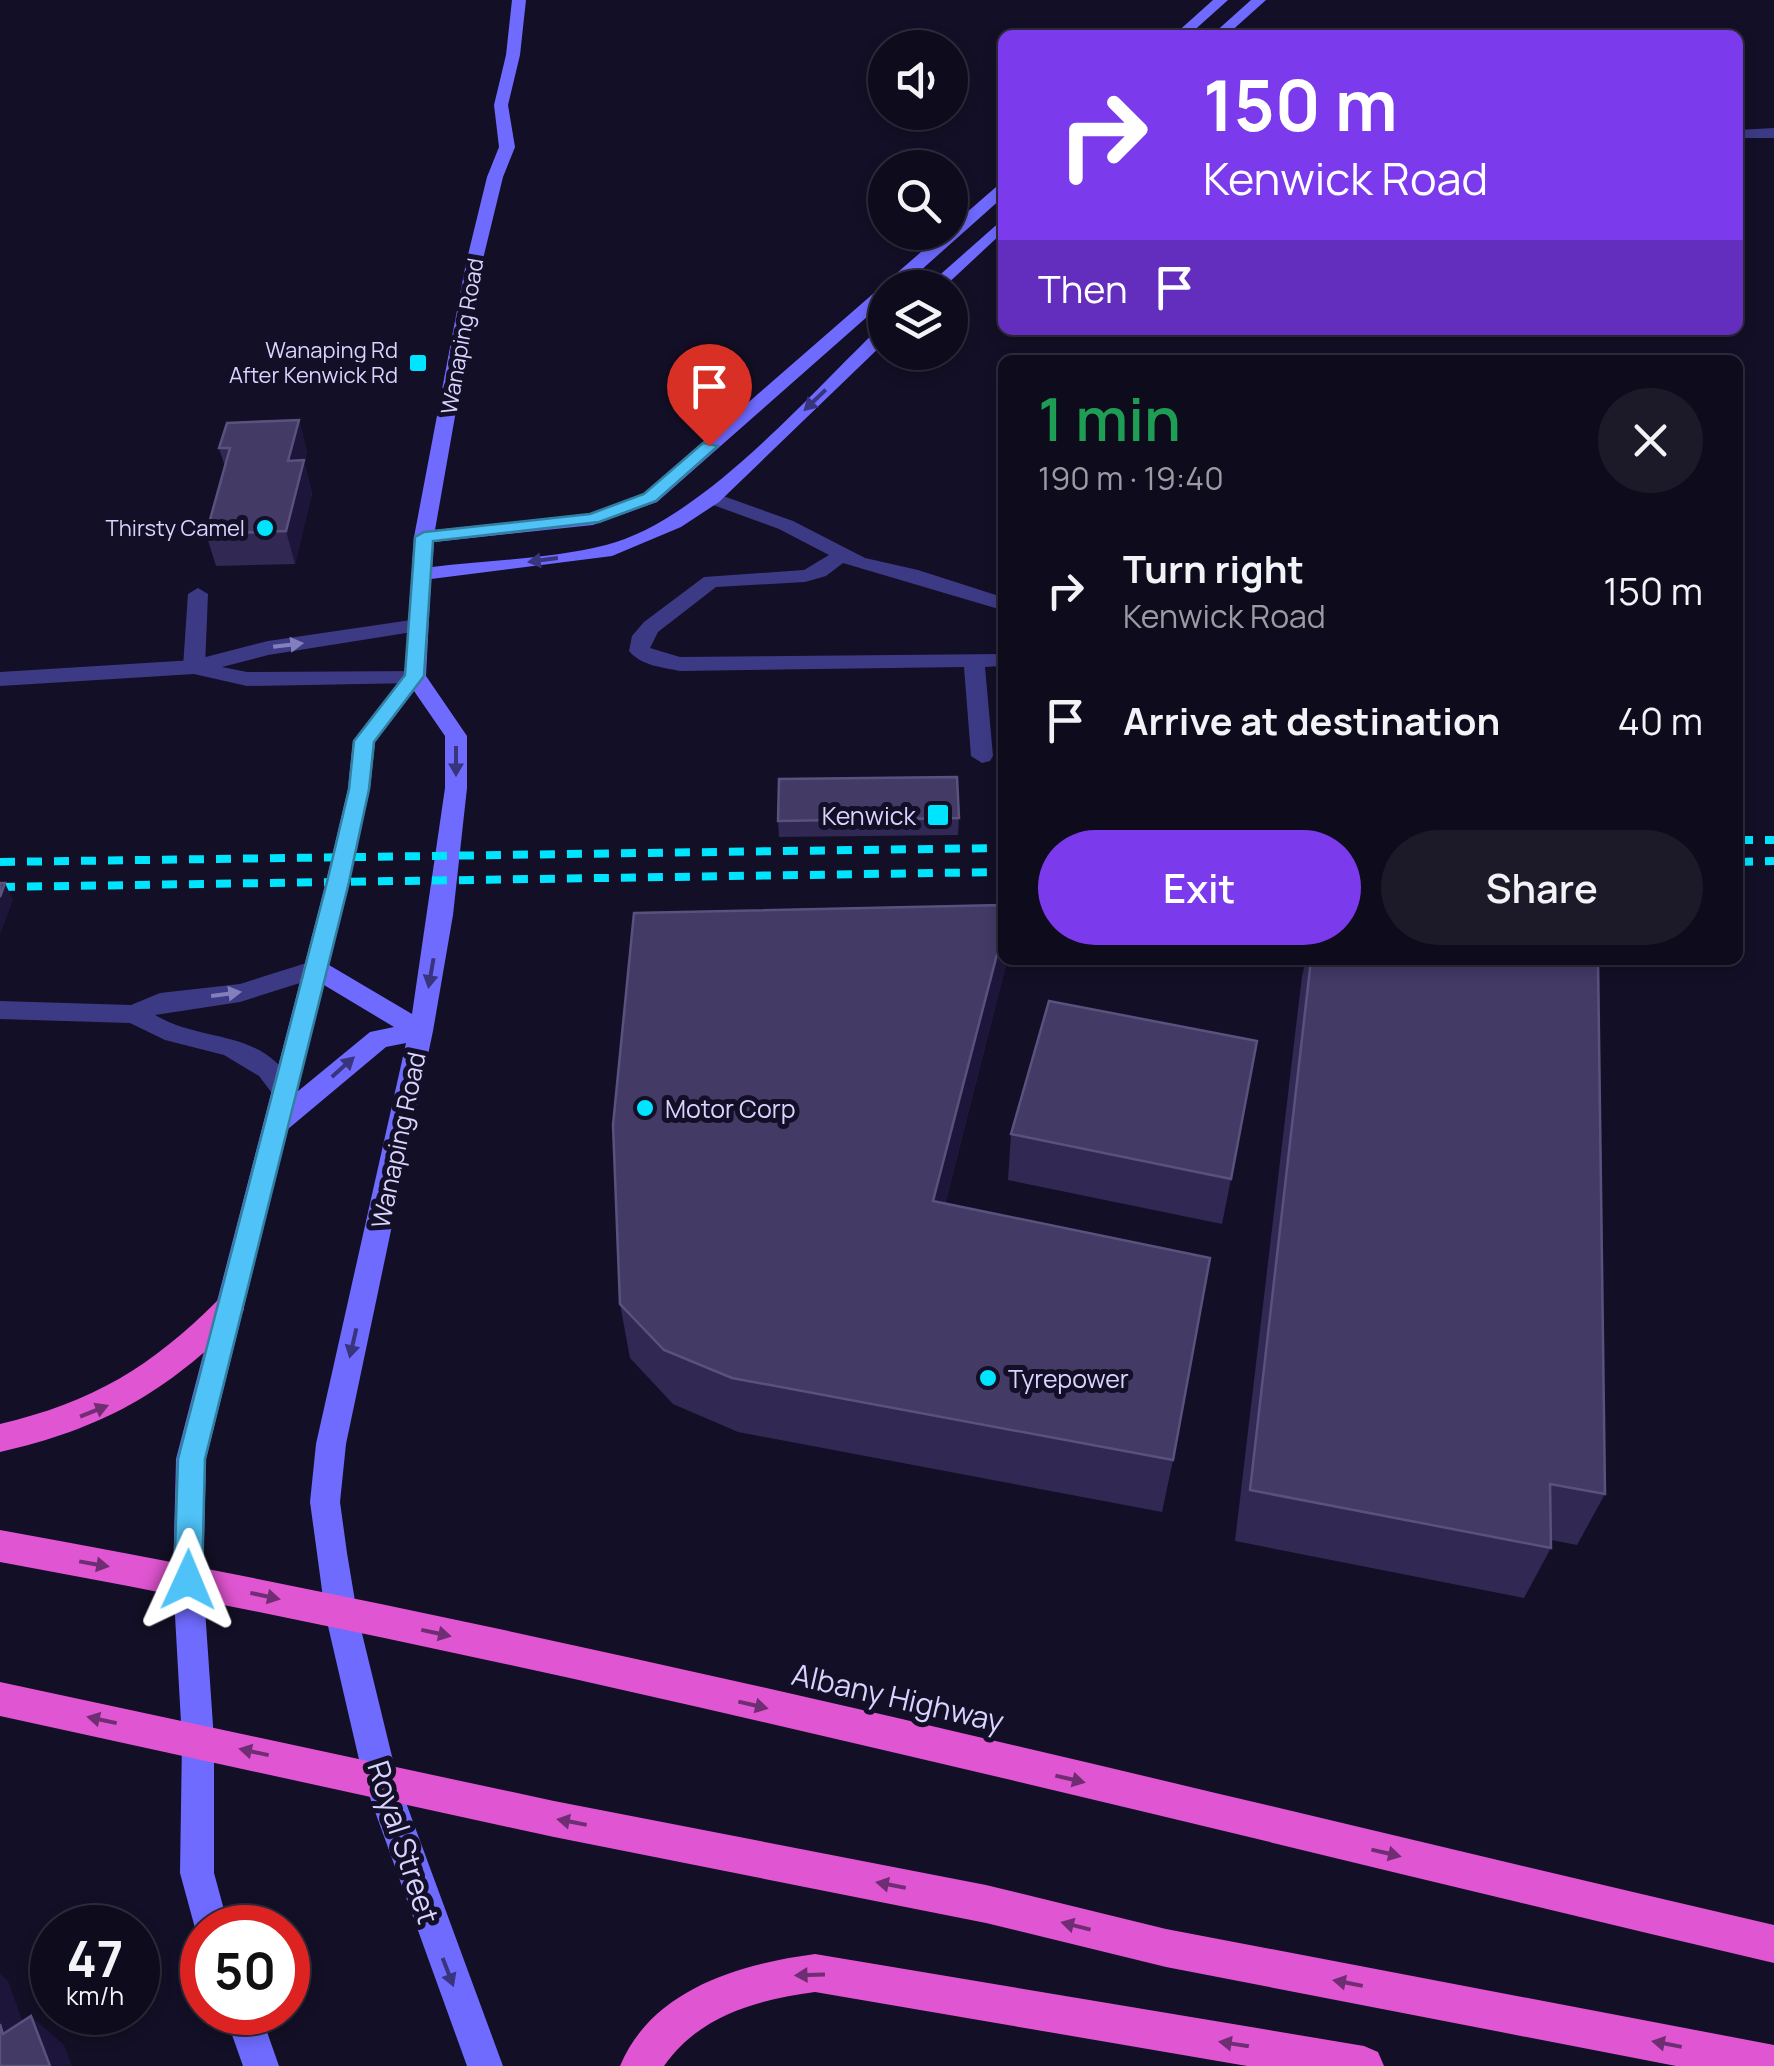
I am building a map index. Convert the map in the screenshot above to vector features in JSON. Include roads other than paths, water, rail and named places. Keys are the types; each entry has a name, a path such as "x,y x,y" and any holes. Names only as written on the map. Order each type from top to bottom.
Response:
{"highway":[{"path":"0,1438 82,1416 140,1389 195,1346 229,1310"},
{"name":"Albany Highway","path":"0,1546 188,1580 543,1655 1774,1944"},
{"path":"0,1699 986,1904 1166,1948 1758,2064"},
{"path":"640,2066 683,2015 711,1998 777,1977 816,1973 1364,2066"}],"main road":[{"name":"Wanaping Road","path":"341,1612 325,1502 326,1468 421,1030 441,915 456,788 456,736 415,676 419,575 474,263 495,178 508,147 501,106 513,55 519,0"},
{"path":"1187,30 1222,0"},
{"path":"1225,30 1259,0"},
{"path":"911,270 998,194"},
{"path":"953,270 998,229"},
{"path":"424,537 593,519 650,498 868,307"},
{"path":"419,575 612,550 674,523 712,498 868,348"},
{"path":"205,1905 196,1873 198,1740 188,1580 191,1459 316,969 359,789 364,741 415,676"},
{"path":"316,969 421,1030"},
{"path":"276,1124 379,1039 421,1030"},
{"name":"Royal Street","path":"341,1612 381,1781 485,2066"},
{"path":"251,2035 262,2066"}],"street":[{"path":"1743,134 1774,134"},
{"path":"712,498 786,525 842,556 998,603"},
{"path":"842,556 819,572 805,576 711,581 651,626 642,636 639,650 656,660 680,664 998,660"},
{"path":"194,667 198,594"},
{"path":"0,679 194,667 268,648 418,625"},
{"path":"974,661 982,756"},
{"path":"194,667 247,679 415,676"},
{"path":"0,1010 134,1014 160,1002 240,993 316,969"},
{"path":"134,1014 157,1029 234,1047 270,1070 284,1090"}],"railway":[{"path":"1743,840 1774,840"},
{"path":"0,862 998,848"},
{"path":"1743,862 1774,861"},
{"path":"0,887 998,872"}],"place":[{"name":"Wanaping Rd After Kenwick Rd","path":"418,363"},
{"name":"Thirsty Camel","path":"265,528"},
{"name":"Kenwick","path":"938,815"},
{"name":"Motor Corp","path":"645,1108"},
{"name":"Tyrepower","path":"988,1378"}]}
